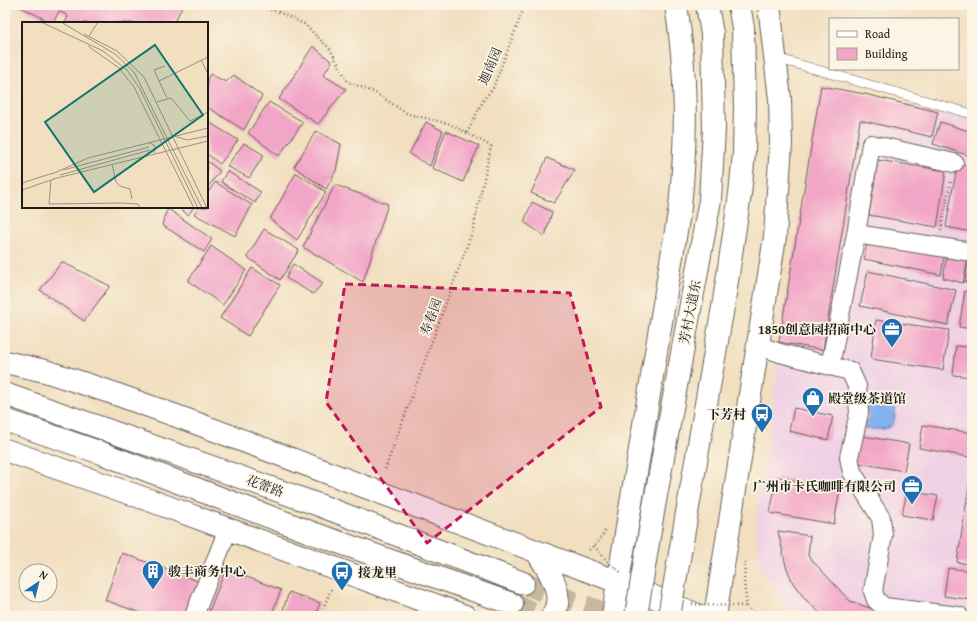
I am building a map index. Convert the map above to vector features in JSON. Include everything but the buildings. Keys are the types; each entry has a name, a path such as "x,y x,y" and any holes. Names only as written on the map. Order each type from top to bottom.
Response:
{"main road":[{"name":"芳村大道东","path":"613,616 680,207 685,162 686,117 684,73 676,5"},
{"name":"芳村大道东","path":"636,616 710,200 714,129 712,34 707,5"},
{"path":"669,616 719,332 740,194 745,107 743,28 739,5"},
{"path":"715,616 774,236 780,151 780,99 769,5"},
{"path":"5,362 45,371 116,394 618,582 700,616"},
{"name":"花蕾路","path":"5,394 319,505 523,583"},
{"name":"花蕾路","path":"5,420 104,454 310,532 512,604"},
{"path":"5,450 149,500 465,616"},
{"path":"538,552 554,579 558,600 552,616"}],"street":[{"path":"830,366 856,234 871,144 954,163"},
{"path":"856,234 972,252"},
{"path":"757,345 780,353 850,372 856,386 859,413 849,457 852,472 881,518 883,535 873,591 876,600 884,607 959,616"},
{"path":"194,616 228,529"}],"lane":[{"path":"776,58 972,114"}],"path":[{"path":"251,5 279,12 304,24 330,49 348,82 374,92 408,114 450,124 467,132"},
{"name":"迦南园","path":"467,132 484,99 493,88 525,5"},
{"name":"寿春园","path":"377,492 473,230 491,146 467,132"},
{"path":"938,246 954,163"},
{"path":"585,552 591,550 599,541 606,528"},
{"path":"745,561 744,583 747,606 757,616"},
{"path":"320,616 339,570"}],"highlighted area":[{"path":"345,284 570,293 601,407 427,543 326,402"}],"shaded area":[{"path":"821,86 865,94 972,121 972,616 795,616 760,569 756,522 780,353 779,342"}],"water":[{"path":"868,401 878,404 895,404 894,419 889,427 885,429 865,429 864,422 869,420 868,408 866,404"}],"tunnel":[{"path":"523,583 611,616"},
{"path":"512,604 542,616"}],"place":[{"name":"1850创意园招商中心","path":"892,348"},
{"name":"殿堂级茶道馆","path":"813,418"},
{"name":"下芳村","path":"762,434"},
{"name":"广州市卡氏咖啡有限公司","path":"912,506"},
{"name":"骏丰商务中心","path":"153,590"},
{"name":"接龙里","path":"342,592"}]}
